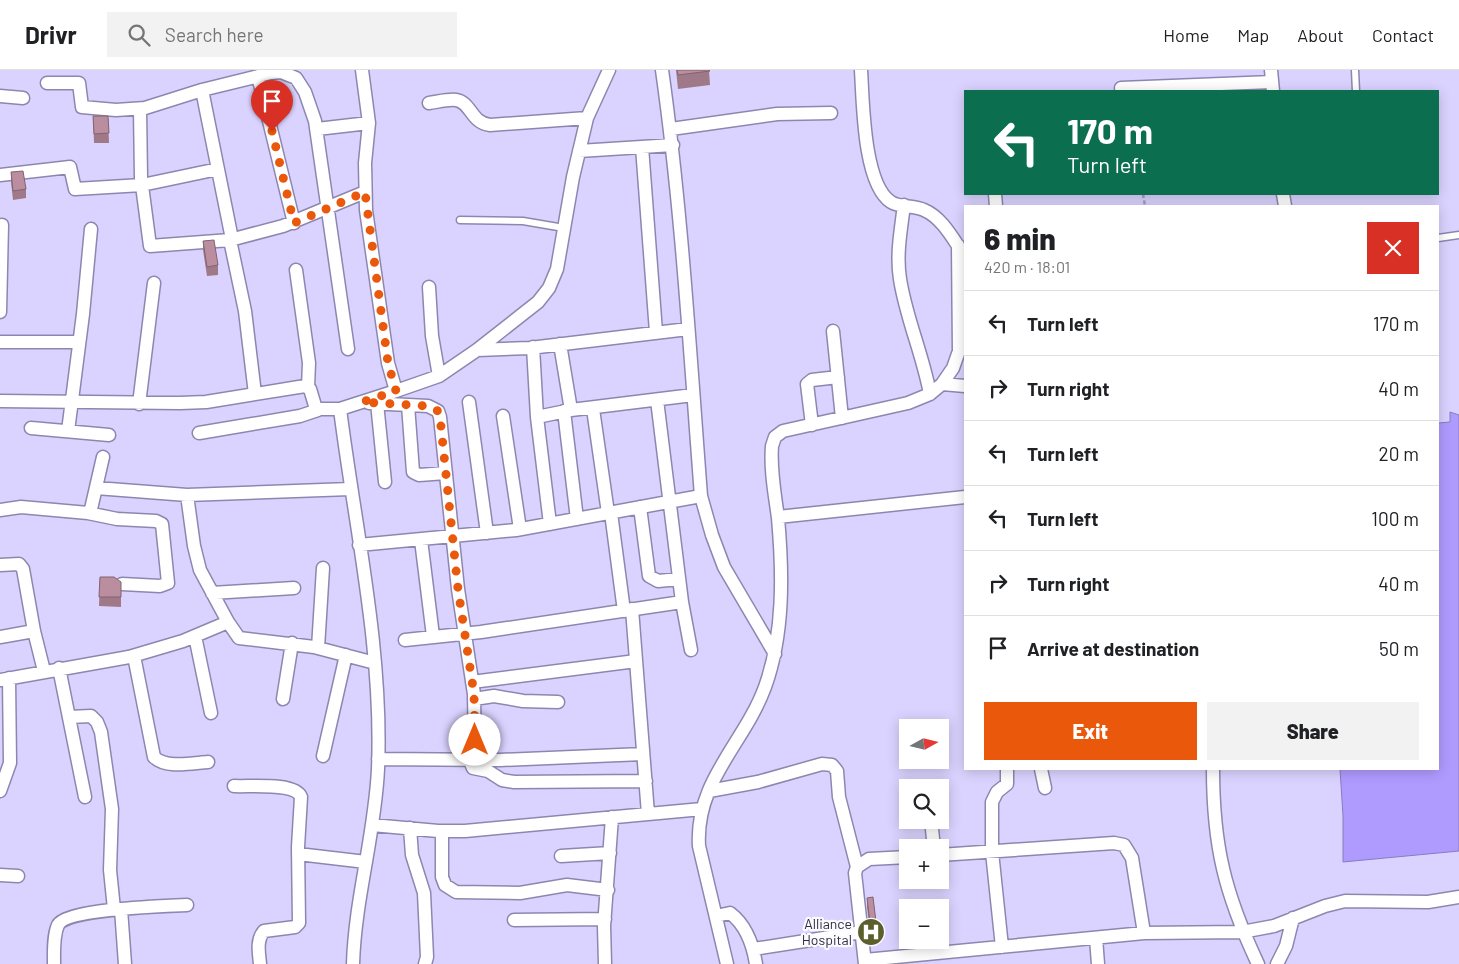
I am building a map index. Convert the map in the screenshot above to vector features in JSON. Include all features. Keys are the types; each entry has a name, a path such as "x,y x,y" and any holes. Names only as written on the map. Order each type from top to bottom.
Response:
{"street":[{"path":"362,70 370,123 365,163 365,192 388,363 396,391"},
{"path":"199,433 300,416 318,410 340,409 439,376 477,350 538,302 549,288 557,269 587,118 609,70"},
{"path":"662,70 671,129 701,496 712,535 724,567 775,654"},
{"path":"727,964 699,846 698,827 709,791 764,689 775,654 781,600 778,517 771,456 775,437 783,431 908,403 930,394 942,384 953,368 958,351 961,250 932,214 890,202 883,193 873,172 867,145 861,70"},
{"path":"47,83 79,83 82,107 116,110 140,109 202,90 258,76 281,72 296,78 305,92 317,129 348,349"},
{"path":"258,76 294,223"},
{"path":"1121,88 1272,81"},
{"path":"202,90 245,311 255,394"},
{"path":"0,96 23,98"},
{"path":"429,103 457,100 465,106 478,122 490,125 587,118"},
{"path":"140,109 142,185 150,246 231,239 294,223 328,206 365,192"},
{"path":"671,129 777,114 831,113"},
{"path":"317,129 370,123"},
{"path":"579,151 672,145"},
{"path":"642,147 656,332"},
{"path":"0,174 70,167 75,189 142,185 218,169"},
{"path":"904,205 899,259 900,277 904,298 922,355 930,394"},
{"path":"0,312 2,225"},
{"path":"68,431 91,228"},
{"path":"296,270 309,363 308,387 314,407 318,410"},
{"path":"139,404 154,283"},
{"path":"429,288 432,336 439,376"},
{"path":"477,350 533,347 688,328"},
{"path":"833,331 842,418"},
{"path":"0,342 79,342"},
{"path":"560,344 577,519"},
{"path":"533,347 536,416 550,524"},
{"path":"812,425 807,384 812,380 838,377"},
{"path":"942,384 964,386"},
{"path":"0,401 139,404 206,402 308,387"},
{"path":"536,416 693,395"},
{"path":"657,400 682,602 691,650"},
{"path":"362,402 428,406 438,411 454,537 458,589 474,699 472,759 475,769 488,771 507,781 569,784 646,781"},
{"path":"469,402 487,533"},
{"path":"377,403 385,482"},
{"path":"408,405 413,472 419,475 446,473"},
{"path":"340,409 375,663 378,759 372,825 355,928 353,964"},
{"path":"593,409 636,661 648,814"},
{"path":"503,416 520,529"},
{"path":"31,428 109,435"},
{"path":"88,512 91,509 102,457"},
{"path":"96,488 187,495 350,489"},
{"path":"187,495 194,546 200,570 238,638 292,643 375,663"},
{"path":"359,545 520,529 701,496"},
{"path":"778,517 964,497"},
{"path":"0,510 20,507 88,512 101,517 156,521 162,524 168,583 160,586 122,584"},
{"path":"640,507 649,576 658,581 679,579"},
{"path":"421,540 433,636"},
{"path":"0,565 15,563 21,565 34,632 44,671"},
{"path":"318,648 323,568"},
{"path":"212,593 294,588"},
{"path":"405,640 682,602"},
{"path":"0,791 10,763 4,679 134,656 195,636 228,622"},
{"path":"0,637 34,632"},
{"path":"195,636 211,713"},
{"path":"283,699 292,643"},
{"path":"323,756 346,655"},
{"path":"134,656 154,757 161,762 170,763 208,762"},
{"path":"472,682 636,661"},
{"path":"59,668 85,797"},
{"path":"474,699 494,696 523,702 558,702"},
{"path":"69,717 91,716 97,722 101,732 112,809 110,870 125,964"},
{"path":"378,759 567,758 644,754"},
{"path":"709,791 758,782 822,764 832,765 838,771 839,797 856,866 855,874 865,962 1144,932 1242,932 1274,926 1344,901 1428,902 1459,897"},
{"path":"1002,947 992,852 992,802 997,792 1007,784 1007,770"},
{"path":"1041,770 1045,788"},
{"path":"1213,770 1213,803 1218,847 1230,900 1242,932 1258,964"},
{"path":"234,786 290,788 299,792 301,797 298,854 299,923 295,927 268,930 261,933 258,944 260,964"},
{"path":"372,825 465,831 702,809"},
{"path":"605,964 605,920 612,817"},
{"path":"410,828 412,855 424,893 427,957 425,964"},
{"path":"442,831 442,876 445,884 456,892 520,893 567,885 608,890"},
{"path":"949,854 1114,843 1124,845 1132,858 1144,932"},
{"path":"561,856 610,853"},
{"path":"298,854 366,862"},
{"path":"856,866 869,859 899,857"},
{"path":"0,875 18,876"},
{"path":"54,964 58,923 72,917 117,909 187,905"},
{"path":"716,916 730,913 740,920 754,949 756,964"},
{"path":"1277,964 1286,946 1293,918"},
{"path":"514,920 605,920"},
{"path":"754,949 862,932"},
{"path":"1096,938 1098,964"}],"lane":[{"path":"1355,70 1356,90"},
{"path":"460,220 523,221 564,228"},
{"path":"1439,238 1459,235"}],"shaded area":[{"path":"1450,412 1459,415 1459,851 1343,862 1340,770 1439,770 1439,423 1450,422"}],"building":[{"path":"677,70 709,70 710,71 678,75"},
{"path":"93,116 108,116 109,133 94,134"},
{"path":"23,171 26,189 13,191 11,172"},
{"path":"214,240 218,265 207,267 203,241"},
{"path":"100,577 114,577 121,582 121,597 99,597"},
{"path":"873,897 877,930 871,931 867,898"}],"place":[{"name":"Alliance Hospital","path":"871,932"}],"route":[{"path":"272,131 294,223 328,206 365,192 366,210 384,320 388,363 396,391 362,402 428,406 438,411 440,417 458,589 474,694 475,740"}]}
